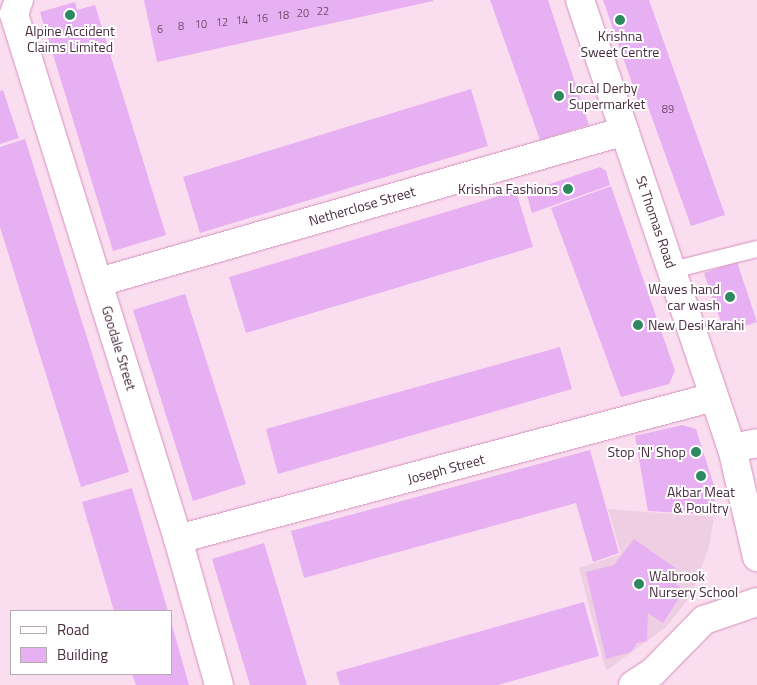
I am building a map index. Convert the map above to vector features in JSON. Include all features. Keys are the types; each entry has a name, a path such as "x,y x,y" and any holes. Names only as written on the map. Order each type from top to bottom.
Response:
{"street":[{"name":"St Thomas Road","path":"580,0 714,397 744,445 757,557"},
{"name":"Goodale Street","path":"16,7 178,539 219,685"},
{"name":"Netherclose Street","path":"99,282 625,131"},
{"name":"Joseph Street","path":"178,539 714,397"},
{"path":"634,685 653,672 704,620 757,602"}],"lane":[{"path":"672,270 757,249"}],"shaded area":[{"name":"Walbrook Nursery School","path":"608,509 714,517 709,547 690,597 666,627 606,671 579,568 621,554"}],"building":[{"path":"144,0 433,0 433,1 157,62"},
{"path":"490,0 548,0 589,125 540,140"},
{"path":"603,0 649,0 725,215 691,226 647,104 640,106"},
{"path":"75,2 77,10 95,5 166,235 113,251 40,12"},
{"path":"471,89 488,146 200,233 183,177"},
{"path":"3,90 19,138 0,144 0,91"},
{"path":"25,139 129,472 81,487 0,227 0,147"},
{"name":"Krishna Fashions","path":"600,167 606,171 610,185 532,213 526,192"},
{"path":"611,186 675,371 669,384 621,397 551,208"},
{"path":"516,191 533,247 246,333 229,277"},
{"name":"Waves hand car wash","path":"737,262 757,322 725,333 704,273"},
{"path":"185,294 246,484 193,501 133,310"},
{"path":"560,347 572,389 278,474 266,429"},
{"path":"682,425 696,429 715,489 714,515 648,511 635,436"},
{"path":"590,450 619,553 593,562 576,503 304,578 291,531"},
{"path":"132,488 168,610 114,610 82,502"},
{"path":"634,539 677,569 670,580 684,590 663,623 648,613 647,641 637,643 631,652 606,659 586,572 614,565"},
{"path":"264,543 307,685 250,685 212,559"},
{"path":"584,602 599,656 498,685 340,685 336,672"},
{"path":"172,625 189,685 136,685 132,675 172,675"}],"place":[{"name":"Alpine Accident Claims Limited","path":"70,15"},
{"name":"Krishna Sweet Centre","path":"620,20"},
{"name":"Local Derby Supermarket","path":"559,96"},
{"name":"Krishna Fashions","path":"568,189"},
{"name":"Waves hand car wash","path":"730,297"},
{"name":"New Desi Karahi","path":"638,325"},
{"name":"Stop 'N' Shop","path":"696,452"},
{"name":"Akbar Meat & Poultry","path":"701,476"},
{"name":"Walbrook Nursery School","path":"639,584"}]}
